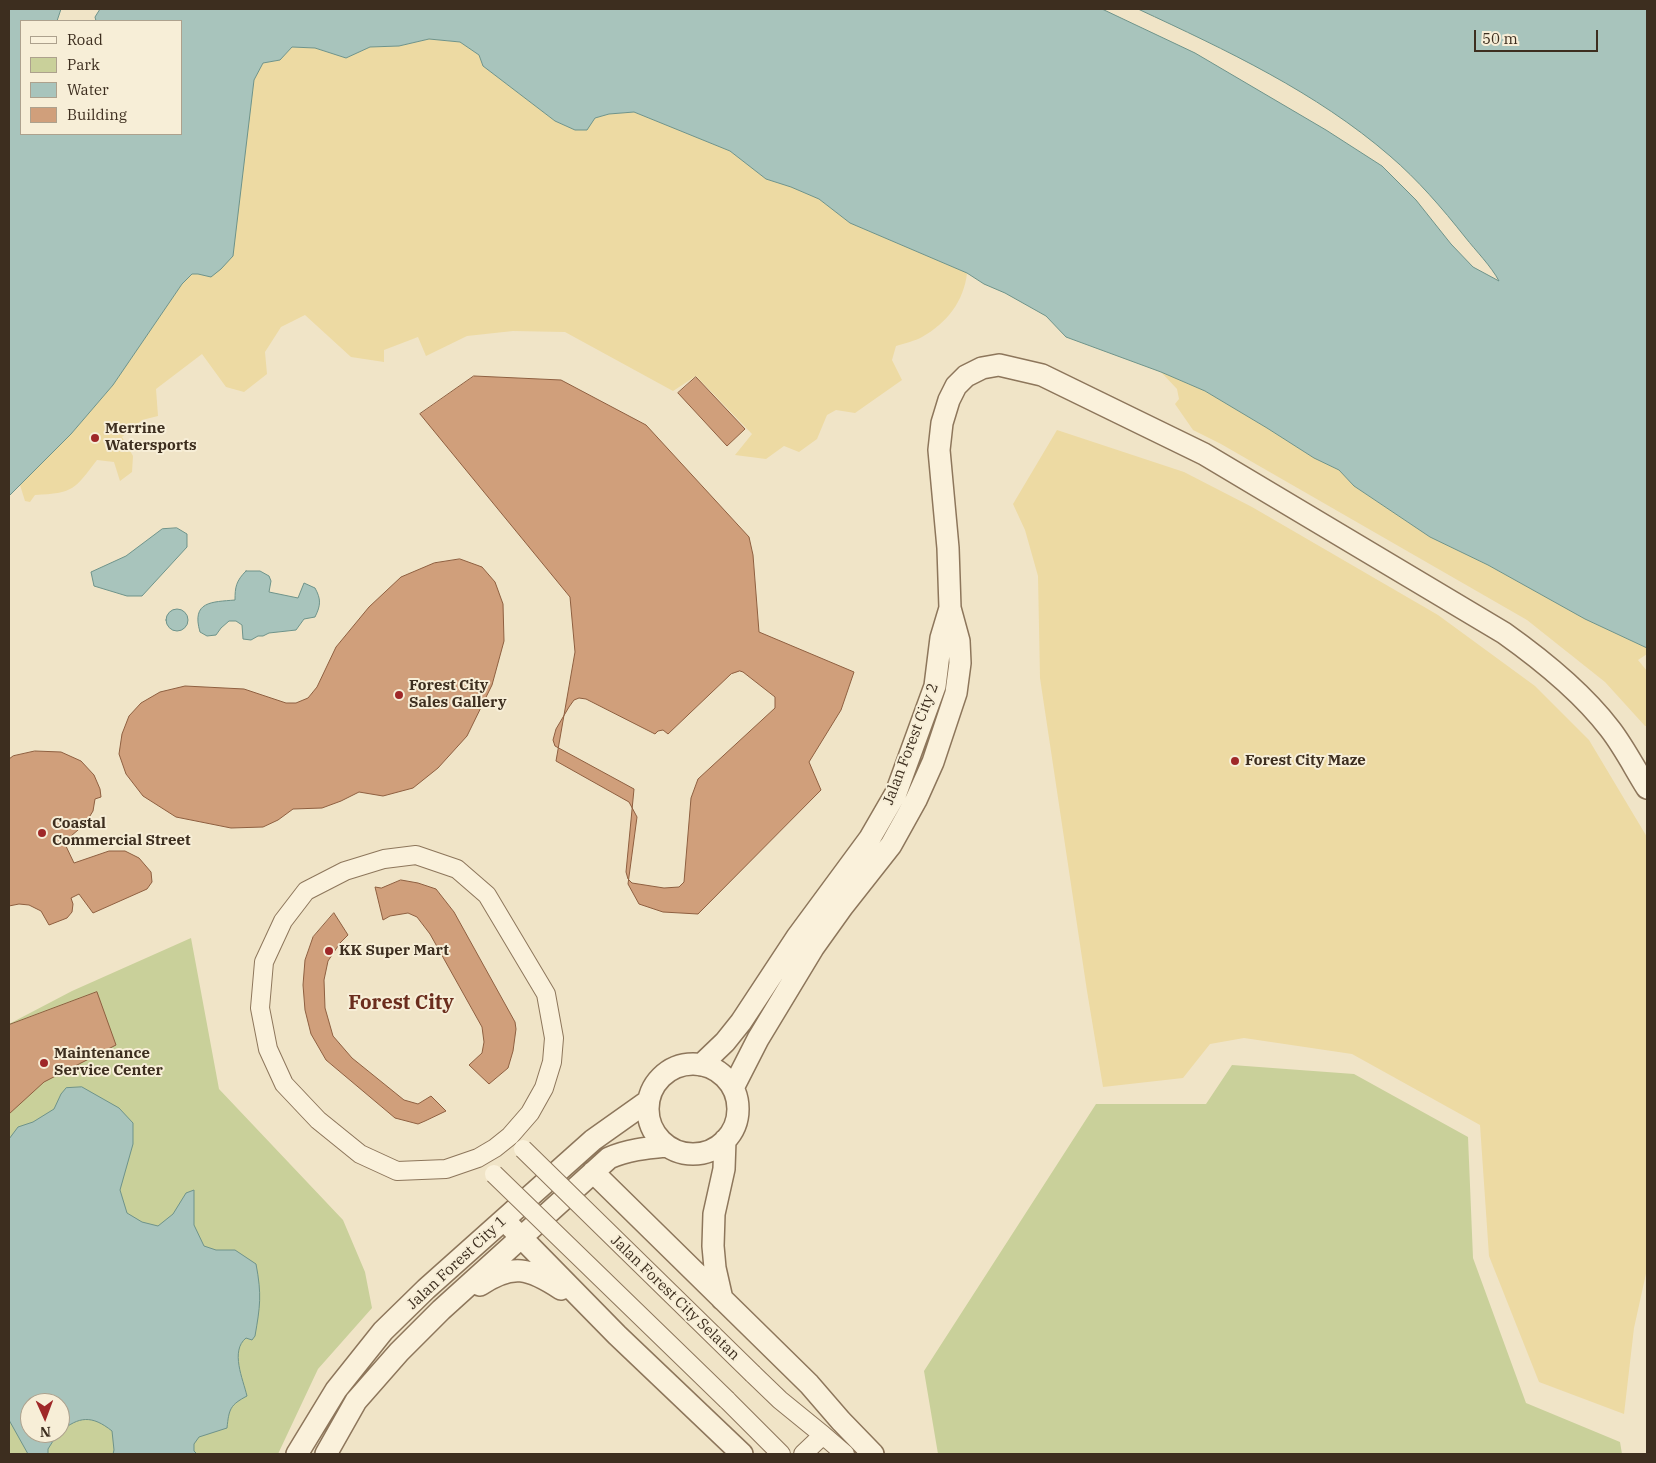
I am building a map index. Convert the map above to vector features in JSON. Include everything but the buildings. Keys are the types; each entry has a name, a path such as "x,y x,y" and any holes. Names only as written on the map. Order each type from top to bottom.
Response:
{"street":[{"path":"950,608 948,548 939,450 942,423 949,400 956,386 966,376 982,368 999,365 1020,368 1042,375 1204,454 1504,633 1534,654 1572,688 1610,729 1647,788"},
{"name":"Jalan Forest City 2","path":"702,1065 725,1042 741,1022 797,937 870,838 896,793 935,686 941,638 950,608"},
{"name":"Jalan Forest City 2","path":"733,1088 758,1039 813,948 890,845 916,800 930,770 956,693 960,663 960,641 950,608"},
{"path":"416,855 457,870 487,895 546,994 554,1038 552,1062 544,1088 530,1113 510,1136 478,1158 446,1169 397,1171 360,1154 318,1120 284,1084 268,1048 260,1008 264,962 283,921 306,891 344,871 384,859 416,855"},
{"path":"688,1064 702,1065 720,1073 733,1088 737,1099 736,1121 732,1131 715,1148 704,1153 684,1153 666,1146 657,1137 651,1126 648,1114 648,1101 658,1081 669,1071 688,1064"},
{"name":"Jalan Forest City 1","path":"297,1454 336,1390 384,1331 426,1289 592,1140 648,1101"},
{"name":"Jalan Forest City Selatan","path":"510,1136 780,1400 845,1454"},
{"path":"722,1299 713,1246 714,1214 724,1169 725,1140"},
{"path":"521,1237 609,1158 640,1148 666,1146"},
{"path":"478,1158 781,1454"},
{"path":"593,1172 809,1384 873,1454"},
{"path":"503,1220 617,1335 742,1454"},
{"name":"Jalan Forest City 1","path":"326,1454 356,1401 398,1352 521,1237"},
{"path":"441,1310 494,1276 511,1271 529,1272 543,1277 561,1289 617,1335"},
{"path":"802,1454 823,1435"}],"green space":[{"path":"191,938 219,1089 343,1220 365,1272 372,1308 318,1369 278,1454 9,1454 9,1024 72,991"},
{"path":"1232,1065 1354,1074 1468,1137 1473,1258 1526,1403 1620,1442 1622,1454 938,1454 924,1371 1096,1104 1206,1104"}],"sand":[{"path":"429,39 460,42 479,55 483,66 555,121 575,130 595,118 609,114 634,112 730,151 766,179 819,199 850,223 967,273 958,302 946,318 931,331 916,340 896,346 892,360 902,380 855,413 836,410 827,415 817,439 799,452 784,446 766,459 735,455 752,434 696,376 673,391 565,332 513,331 467,336 426,356 418,337 384,350 384,362 351,357 305,315 281,327 265,352 267,374 244,392 226,387 202,354 156,389 158,416 142,420 122,437 133,456 132,472 120,481 114,462 97,460 78,484 72,488 58,493 35,495 30,502 25,501 20,485 71,434 113,385 182,284 192,274 198,274 250,110 254,80 263,63 280,60 292,47 315,48 346,58 370,47 399,46"},
{"path":"1161,372 1205,391 1314,458 1339,470 1354,486 1430,537 1488,565 1585,619 1647,648 1647,654 1638,660 1647,671 1647,726 1605,682 1527,620 1221,444 1193,430 1175,404 1179,399 1177,389"},
{"path":"1057,430 1184,472 1252,507 1438,615 1535,686 1589,740 1647,837 1647,1269 1634,1328 1624,1414 1539,1382 1489,1256 1480,1125 1352,1054 1244,1038 1210,1044 1183,1078 1103,1087 1040,678 1038,576 1025,530 1013,504"}],"water":[{"path":"9,9 61,9 57,20 20,20 20,135 182,135 182,20 96,20 95,17 100,9 1102,9 1195,53 1326,130 1382,166 1416,200 1451,244 1473,267 1499,281 1488,264 1448,215 1400,165 1362,133 1301,92 1269,74 1204,40 1138,9 1647,9 1647,648 1585,619 1488,565 1430,537 1354,486 1339,470 1314,458 1205,391 1161,372 1066,337 1046,316 1005,293 984,284 967,273 850,223 819,199 766,179 730,151 634,112 609,114 595,118 587,130 575,130 555,121 483,66 479,55 460,42 429,39 399,46 370,47 346,58 315,48 292,47 280,60 263,63 254,80 233,256 211,277 192,274 182,284 113,385 71,434 9,496"},
{"path":"177,528 187,534 187,547 142,596 127,596 94,586 91,572 126,556 162,529"},
{"path":"246,571 260,571 269,576 271,581 269,592 298,598 304,583 315,588 320,602 315,617 304,619 296,630 269,633 251,640 243,639 242,625 236,621 229,621 216,635 207,636 200,632 198,614 201,609 211,603 235,600 237,584"},
{"path":"173,609 181,609 188,616 188,624 181,631 173,631 166,624 166,616"},
{"path":"82,1087 119,1108 133,1123 133,1144 120,1190 127,1213 142,1222 158,1226 173,1214 186,1193 194,1190 194,1225 204,1246 216,1250 235,1250 256,1264 260,1301 255,1336 252,1340 246,1338 241,1344 238,1358 247,1396 231,1408 227,1428 199,1437 194,1444 194,1451 197,1454 113,1454 112,1431 105,1426 92,1420 80,1420 70,1425 70,1393 20,1393 20,1440 9,1420 9,1139 18,1127 33,1122 54,1109 66,1088"},
{"path":"22,1443 52,1443 48,1449 48,1454 28,1454"}],"place":[{"name":"Merrine Watersports","path":"95,438"},
{"name":"Forest City Sales Gallery","path":"399,695"},
{"name":"Forest City Maze","path":"1235,761"},
{"name":"Coastal Commercial Street","path":"42,833"},
{"name":"KK Super Mart","path":"329,951"},
{"name":"Maintenance Service Center","path":"44,1063"}],"district":[{"name":"Forest City","path":"401,1003"}]}
